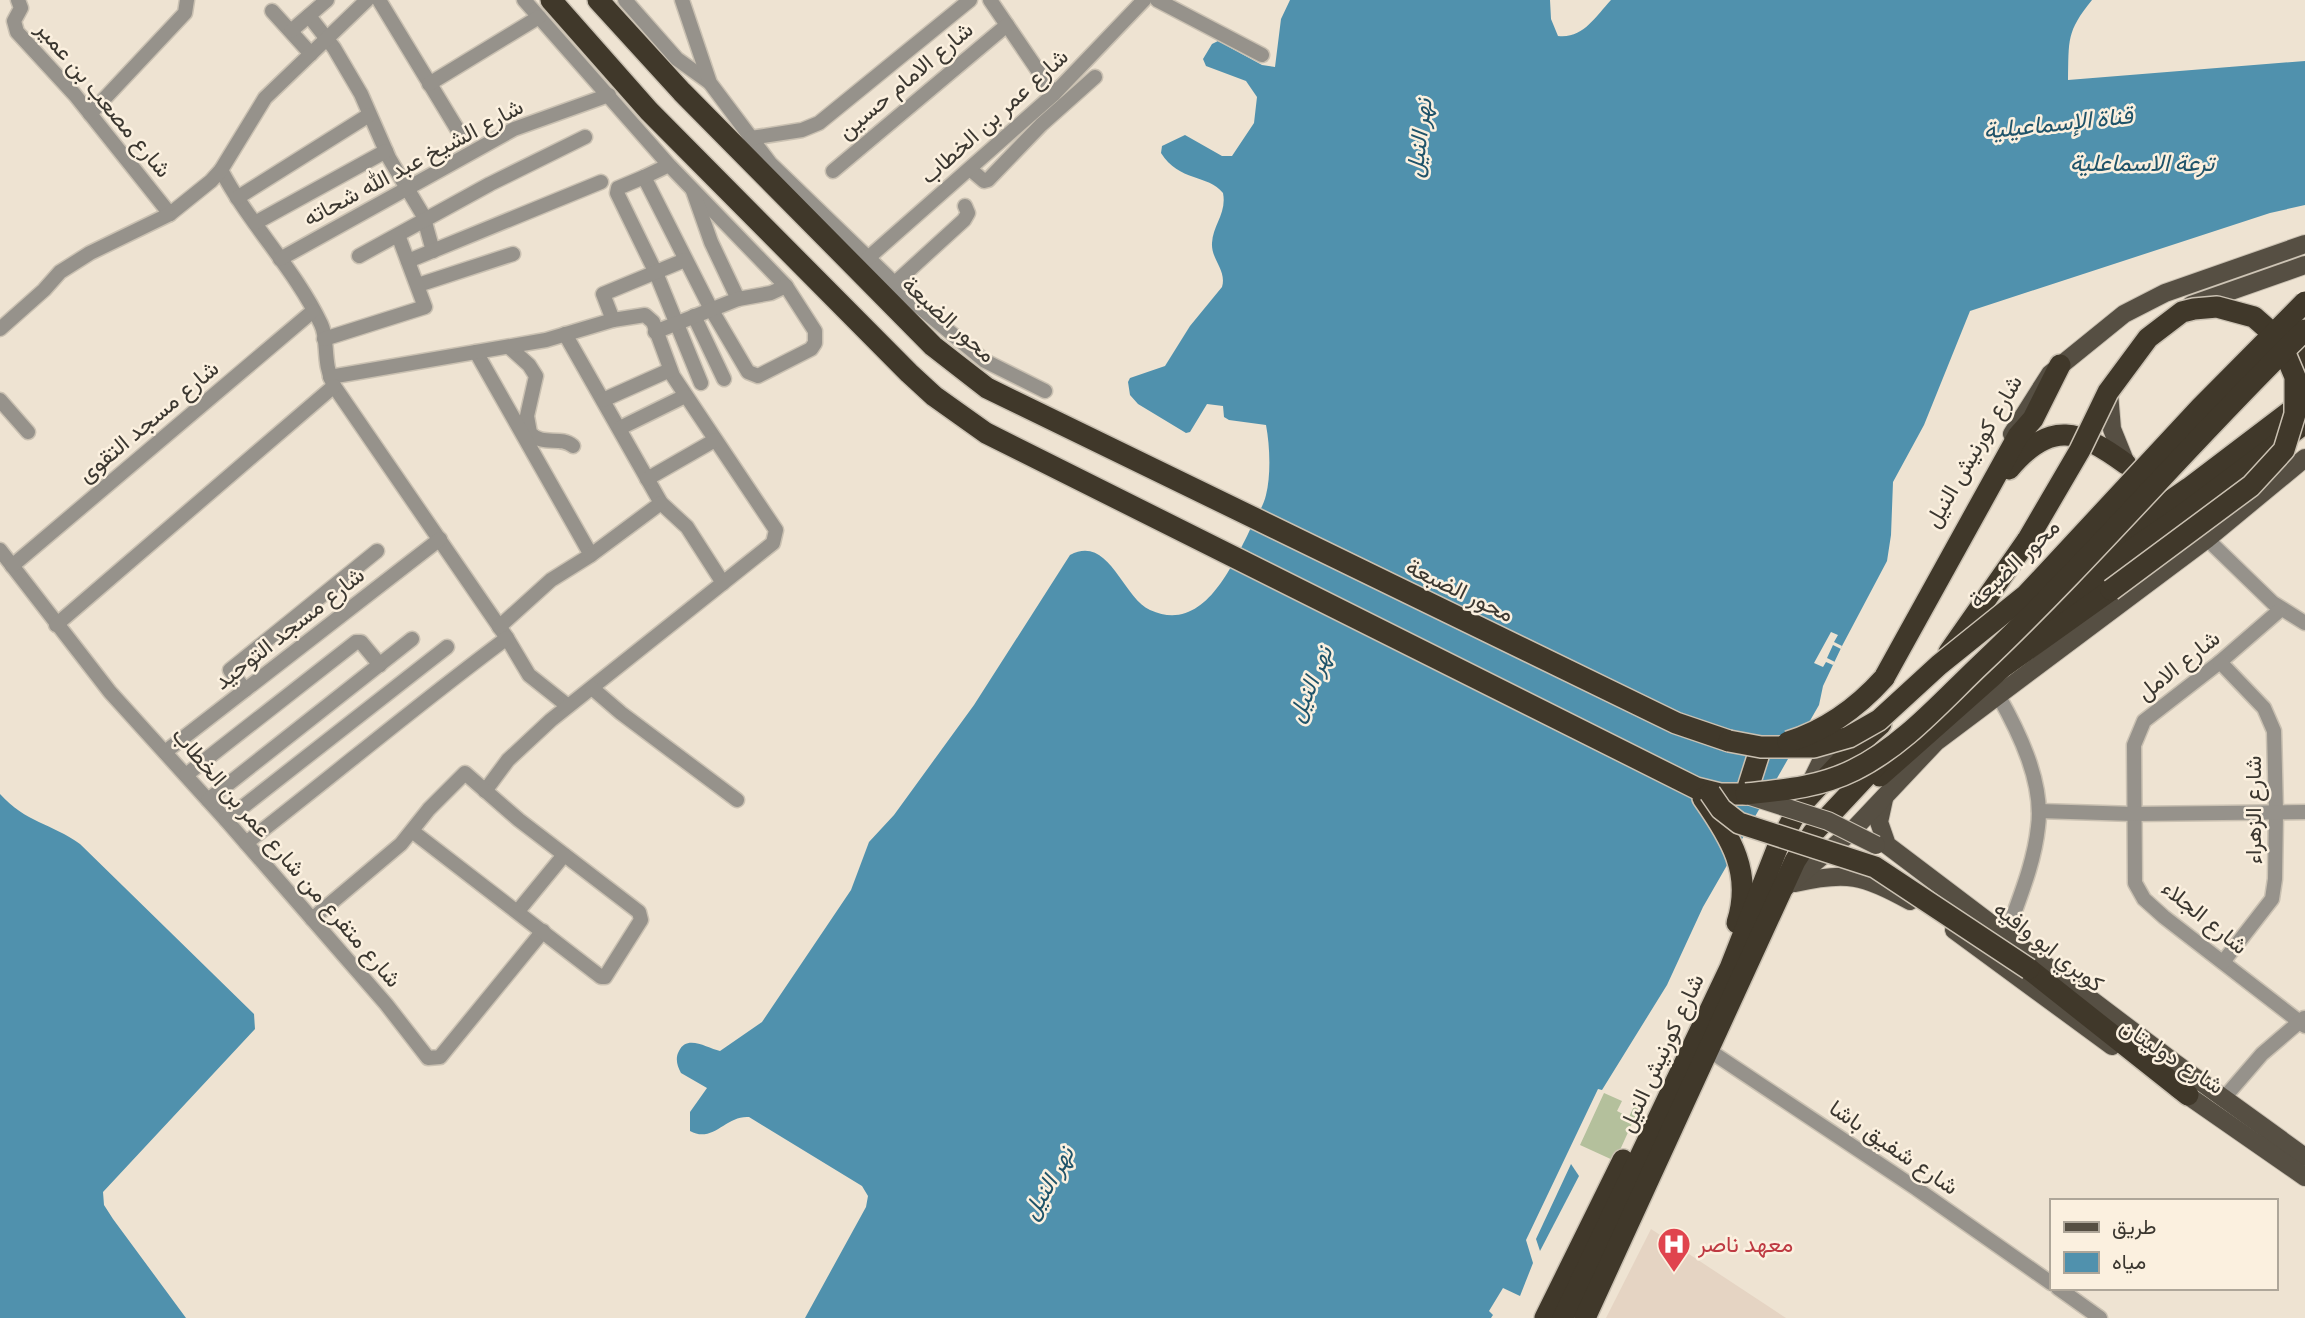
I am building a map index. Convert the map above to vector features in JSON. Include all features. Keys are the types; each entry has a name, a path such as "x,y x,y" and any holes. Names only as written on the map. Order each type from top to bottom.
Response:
{"highway":[{"name":"محور الضبعة","path":"598,0 682,92 933,346 987,388 1676,723 1712,737 1761,747 1814,747 1859,733 1889,712 1938,665 2025,596 2200,408 2305,302"},
{"path":"545,8 909,373 961,417 1023,454 1703,790 1739,823 1875,867 2079,1005 2188,1095"},
{"path":"1938,665 2028,539 2080,450 2109,392 2148,338 2182,312 2217,307 2254,317 2305,359"},
{"name":"محور الضبعة","path":"1703,790 1746,794 1798,789 1840,776 1879,756 1913,729 2034,615 2305,330"},
{"path":"1795,861 1813,850 1850,806 1945,716 2003,667 2251,486 2284,450 2292,428 2296,391 2292,365 2279,339"},
{"path":"1746,794 1761,747 1790,742 1832,723 1868,695 1884,678 2018,436 2033,419 2060,366"},
{"name":"شارع كورنيش النيل","path":"1563,1318 1734,959 1778,846 1799,807 1852,750 1923,687 2068,571 2305,400"},
{"name":"شارع كورنيش النيل","path":"1585,1318 1785,889 1795,861 1837,806 1943,698 2044,621 2114,562 2188,511 2305,423"},
{"path":"1979,506 2031,447 2046,439 2070,435 2091,440 2126,464"},
{"path":"1545,1318 1738,920 1744,888 1740,859 1703,790"}],"main road":[{"name":"شارع كورنيش النيل","path":"1799,807 1827,746 1863,695 2040,386 2060,366 2124,314 2165,293 2305,244"},
{"path":"2160,507 2126,464 2112,429 2108,398 2119,365 2133,344 2151,328 2196,302 2305,265"},
{"name":"شارع كورنيش النيل","path":"1785,889 1852,831 1936,742 2207,539 2305,458"},
{"name":"كوبري ابو وافيه","path":"1746,794 1828,821 1876,845 2305,1168"},
{"name":"شارع دوليتان","path":"1885,796 1880,822 1887,845 2305,1157"},
{"name":"شارع دوليتان","path":"1785,889 1842,874 1882,885 1924,909 2119,1051 2188,1095 2305,1177"}],"street":[{"path":"90,114 185,13 187,0"},
{"path":"0,329 60,272 170,214 221,170 265,98 366,0"},
{"path":"379,0 459,132"},
{"path":"524,0 545,8 609,96 669,165 786,286 815,331 816,343 811,349 758,376 748,372 711,309 644,177"},
{"path":"625,0 677,59 710,83 769,163 895,284 985,361 1045,391"},
{"path":"682,0 710,83"},
{"path":"751,138 802,130 819,123 970,0"},
{"path":"990,0 1054,94"},
{"name":"شارع عمر بن الخطاب","path":"868,258 971,170 1054,94 1106,43 1144,0"},
{"path":"1157,0 1262,55"},
{"name":"شارع مصعب بن عمير","path":"19,6 14,21 17,32 90,114 170,214"},
{"path":"291,32 316,6 327,39 361,94 386,152 424,220 433,251"},
{"path":"429,85 545,8"},
{"path":"272,11 311,54"},
{"name":"شارع الامام حسين","path":"833,171 1007,25"},
{"path":"971,170 984,181 988,180 1041,125 1095,77"},
{"name":"شارع الشيخ عبد الله شحاته","path":"280,259 514,129 609,96"},
{"path":"237,198 369,115"},
{"path":"359,256 585,137"},
{"path":"255,223 386,152"},
{"path":"669,165 618,188 617,193 656,273 701,383"},
{"path":"221,170 322,325 332,382 529,675 568,706"},
{"path":"408,261 601,182"},
{"path":"691,187 711,242 738,299"},
{"path":"895,284 964,220 968,213 965,206"},
{"path":"324,340 422,310 425,304 398,235"},
{"path":"418,285 513,254"},
{"path":"613,320 603,294 685,260"},
{"path":"655,332 738,299 771,293 786,286"},
{"name":"شارع مسجد التقوى","path":"12,566 313,311"},
{"path":"56,625 332,382 509,347 613,320 645,315 651,319 670,370 685,396 777,534 773,543 521,746 485,791"},
{"path":"694,316 724,379"},
{"path":"565,334 661,503 687,527 723,583"},
{"path":"509,347 529,365 536,376 527,416 530,433 543,442 567,442 573,446"},
{"path":"476,352 591,555"},
{"path":"603,400 670,370"},
{"path":"620,428 685,396"},
{"path":"0,400 28,432"},
{"path":"647,479 715,440"},
{"path":"246,843 385,735 503,633 551,580 591,555 661,503"},
{"name":"شارع مسجد التوحيد","path":"166,752 440,539"},
{"path":"2207,539 2280,610 2305,623"},
{"name":"شارع متفرع من شارع عمر بن الخطاب","path":"0,550 110,692 226,820 432,1059 440,1057 543,931"},
{"path":"245,690 230,670 377,551"},
{"name":"شارع الامل","path":"2134,814 2134,746 2138,729 2144,721 2220,662 2280,610"},
{"path":"208,800 412,639"},
{"path":"186,775 356,642 361,642 380,664"},
{"path":"226,820 447,647"},
{"name":"شارع الزهراء","path":"2220,662 2264,708 2274,731 2276,812 2272,899 2223,961"},
{"path":"592,688 737,800"},
{"path":"1998,695 2025,751 2039,811 2028,872 2006,936"},
{"path":"312,919 412,831 463,773 642,917 604,978 412,831"},
{"path":"2039,811 2134,814 2305,813"},
{"name":"شارع الجلاء","path":"2134,814 2135,883 2138,892 2164,916 2303,1021"},
{"path":"518,911 564,855"},
{"path":"2224,1098 2262,1054 2303,1021"},
{"name":"شارع شفيق باشا","path":"1710,1051 1917,1189 2050,1282"},
{"path":"2061,1290 2100,1318"}],"shaded area":[{"name":"معهد ناصر","path":"1651,1229 1786,1318 1606,1318"}],"green space":[{"path":"1604,1093 1622,1101 1617,1111 1629,1117 1635,1104 1640,1106 1615,1161 1580,1145"}],"water":[{"path":"1290,0 1550,0 1551,19 1558,36 1567,36 1588,26 1611,0 2092,0 2073,29 2068,80 2305,61 2305,205 2270,213 1970,311 1924,425 1893,482 1887,561 1823,686 1819,705 1703,907 1667,985 1602,1090 1598,1089 1526,1240 1533,1263 1520,1296 1503,1288 1489,1311 1493,1315 1491,1318 805,1318 866,1207 868,1196 862,1186 749,1117 733,1120 706,1134 690,1131 690,1112 707,1088 681,1073 677,1062 678,1054 687,1043 720,1051 762,1022 851,890 869,842 894,815 974,705 1070,555 1083,551 1095,553 1114,570 1140,603 1150,610 1168,615 1185,613 1199,606 1223,580 1266,495 1269,460 1266,425 1229,420 1224,417 1223,406 1207,404 1190,432 1186,433 1138,404 1130,395 1128,382 1130,378 1165,366 1190,326 1222,287 1223,281 1212,243 1222,213 1223,193 1210,183 1176,169 1161,153 1162,146 1185,135 1222,156 1232,156 1254,123 1257,97 1246,81 1206,66 1203,59 1212,44 1218,41 1262,65 1275,67 1281,19"},
{"path":"0,794 19,811 80,844 254,1014 255,1029 103,1192 104,1205 113,1219 186,1318 0,1318"},
{"path":"1571,1164 1579,1176 1540,1251 1536,1239"}],"pier":[{"path":"1831,632 1838,635 1834,642 1842,646 1841,649 1833,645 1827,658 1835,662 1833,665 1826,662 1823,667 1814,663"}],"place":[{"name":"معهد ناصر","path":"1674,1274"}],"water label":[{"name":"قناة الإسماعيلية","path":"2058,123"},
{"name":"نهر النيل","path":"1419,138"},
{"name":"ترعة الاسماعلية","path":"2142,163"},
{"name":"نهر النيل","path":"1310,684"},
{"name":"نهر النيل","path":"1048,1183"}]}
